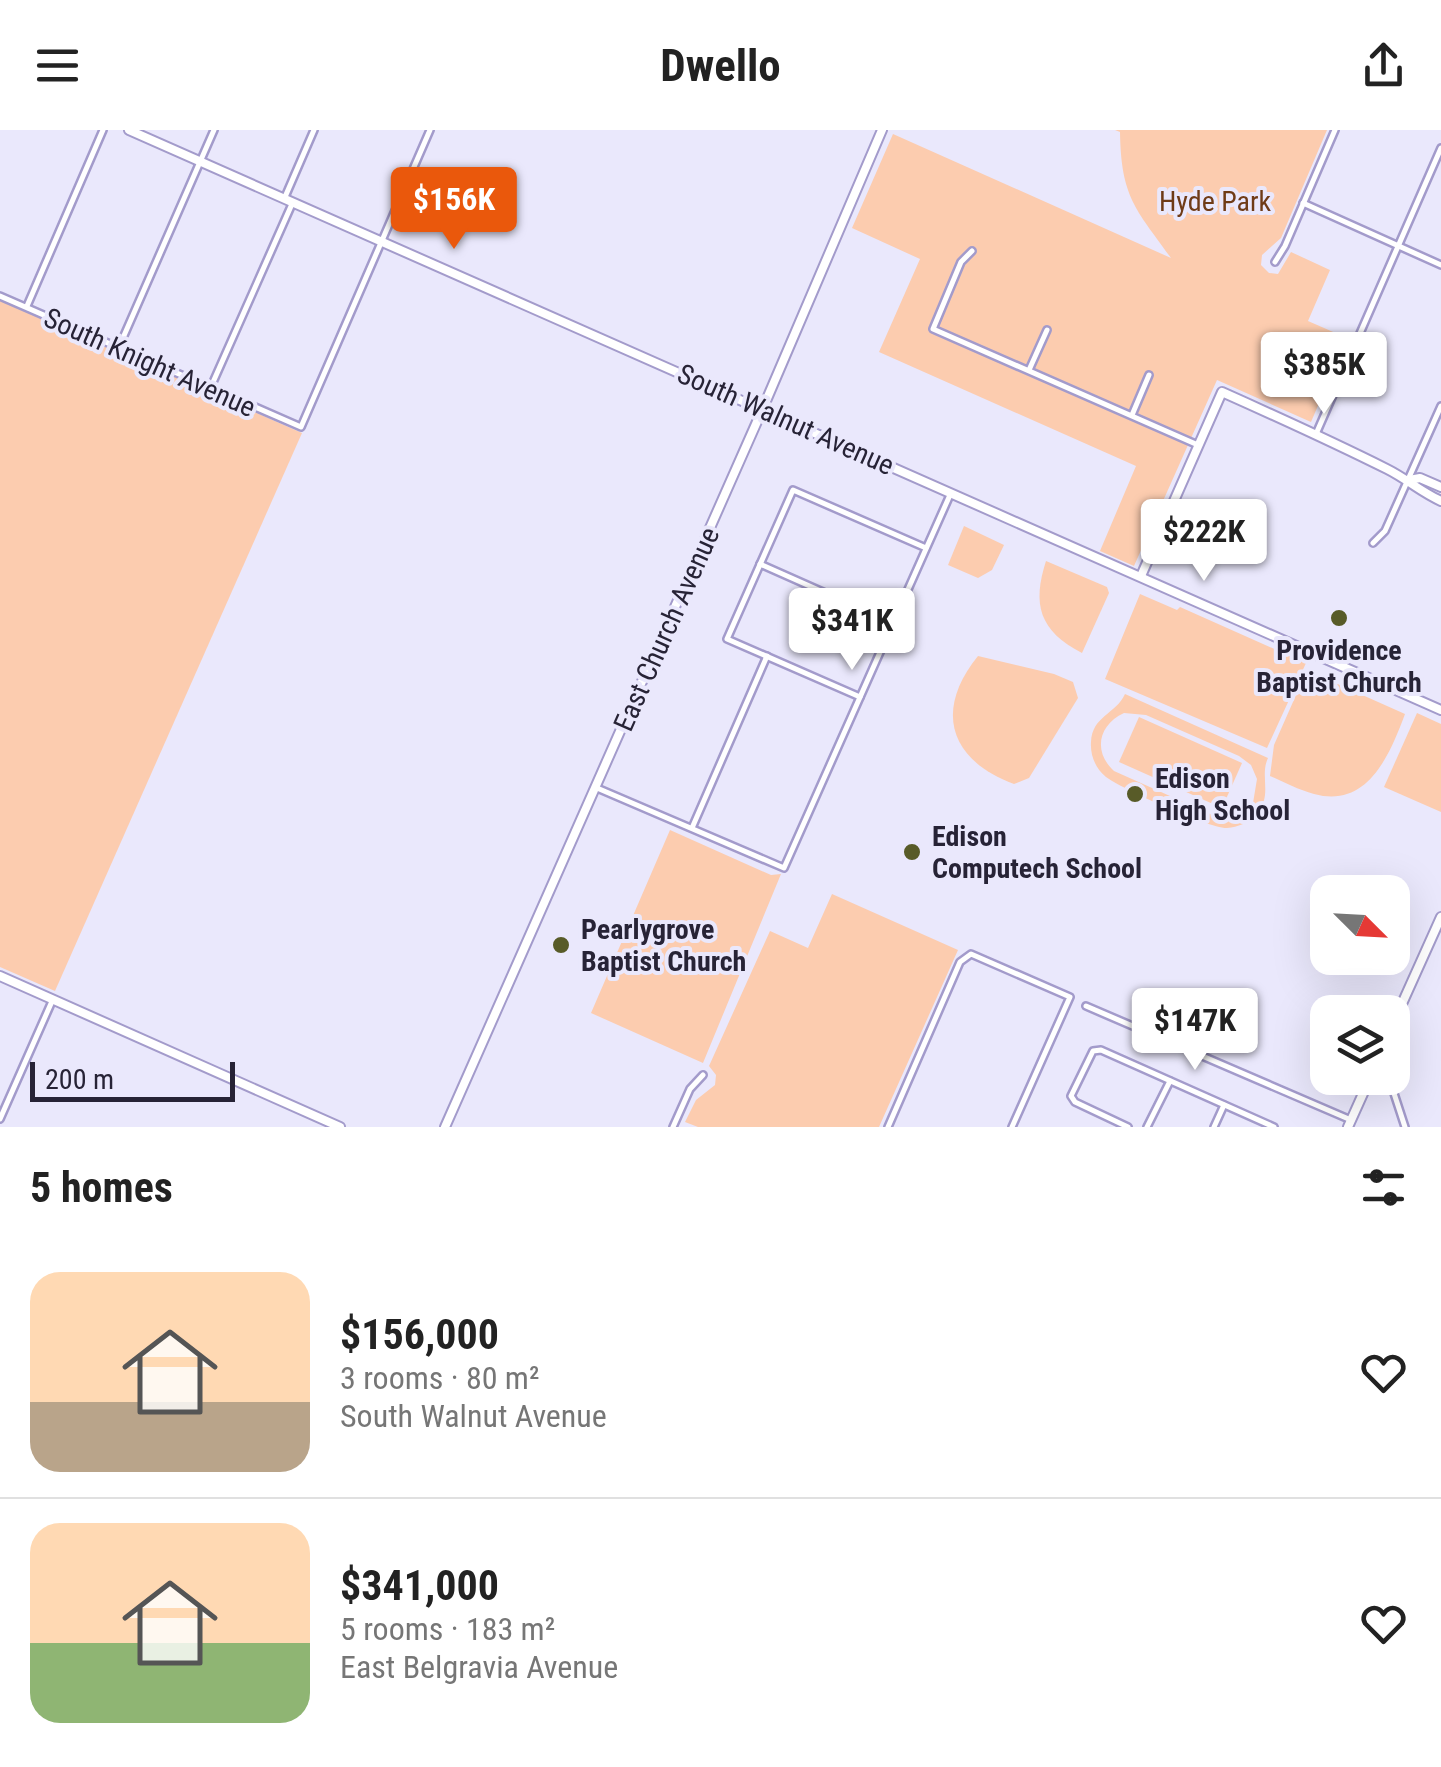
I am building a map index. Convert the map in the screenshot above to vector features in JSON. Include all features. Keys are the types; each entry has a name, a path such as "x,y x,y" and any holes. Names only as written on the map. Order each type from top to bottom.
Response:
{"street":[{"path":"26,307 103,130"},
{"name":"South Walnut Avenue","path":"129,130 1441,710"},
{"path":"118,348 214,130"},
{"path":"210,388 314,130"},
{"path":"383,241 430,130"},
{"name":"East Church Avenue","path":"446,1127 764,408 882,130"},
{"path":"1275,262 1336,130"},
{"path":"1316,434 1441,148"},
{"path":"1303,203 1441,265"},
{"name":"South Knight Avenue","path":"0,296 301,426 383,241"},
{"path":"972,252 961,262 933,328 1198,445"},
{"path":"1029,370 1047,330"},
{"path":"1132,415 1148,376"},
{"path":"1141,576 1222,392 1316,434 1441,501"},
{"path":"1373,543 1385,532 1441,406"},
{"path":"1408,480 1420,478 1441,488"},
{"path":"860,698 727,639 760,564 793,490 926,548"},
{"path":"596,788 784,868 951,492"},
{"path":"760,564 893,624"},
{"path":"691,829 767,656"},
{"path":"1406,995 1441,917"},
{"path":"888,1127 960,962 967,955 1070,997 1014,1124 1026,1127"},
{"path":"0,976 340,1127"},
{"path":"0,1119 53,1000"},
{"path":"1086,1006 1349,1124 1362,1095"},
{"path":"1128,1127 1074,1102 1072,1096 1092,1050 1101,1050 1274,1127"},
{"path":"676,1126 690,1090 704,1075"},
{"path":"1147,1127 1170,1080"},
{"path":"1394,1095 1404,1127"},
{"path":"1214,1127 1224,1105"}],"green space":[{"name":"Hyde Park","path":"1115,130 1327,130 1281,238 1262,255 1261,265 1269,273 1278,274 1291,252 1330,270 1308,321 1347,338 1311,422 1217,380 1134,566 1100,551 1136,466 879,352 920,259 852,228 893,134 1171,258 1127,188 1120,132"},
{"path":"0,300 302,433 55,991 0,967"},
{"path":"964,526 1004,545 992,570 978,578 948,565"},
{"path":"1046,561 1107,587 1109,593 1082,653 1056,635 1043,615 1040,590"},
{"path":"1140,594 1177,610 1180,607 1306,663 1267,748 1105,679"},
{"path":"978,656 1054,674 1073,682 1078,698 1029,778 1014,784 975,761 962,747 955,731 956,695"},
{"path":"1313,673 1405,714 1374,775 1363,786 1333,797 1314,794 1270,776 1274,745 1304,677"},
{"path":"1125,694 1268,758 1261,808 1242,824 1217,827 1165,807 1106,777 1093,757 1092,733","holes":["1124,713 1146,715 1251,765 1257,779 1253,803 1237,816 1217,817 1114,771 1103,756 1104,732"]},
{"path":"1417,713 1441,724 1441,812 1384,787"},
{"path":"1139,717 1242,763 1222,808 1119,762"},
{"path":"670,830 771,875 781,874 703,1063 591,1013"},
{"path":"832,894 958,950 879,1127 698,1127 685,1122 696,1100 715,1085 716,1075 709,1066 770,931 808,948"}],"place":[{"name":"Providence Baptist Church","path":"1339,618"},
{"name":"Edison High School","path":"1135,794"},
{"name":"Edison Computech School","path":"912,852"},
{"name":"Pearlygrove Baptist Church","path":"561,945"}]}
